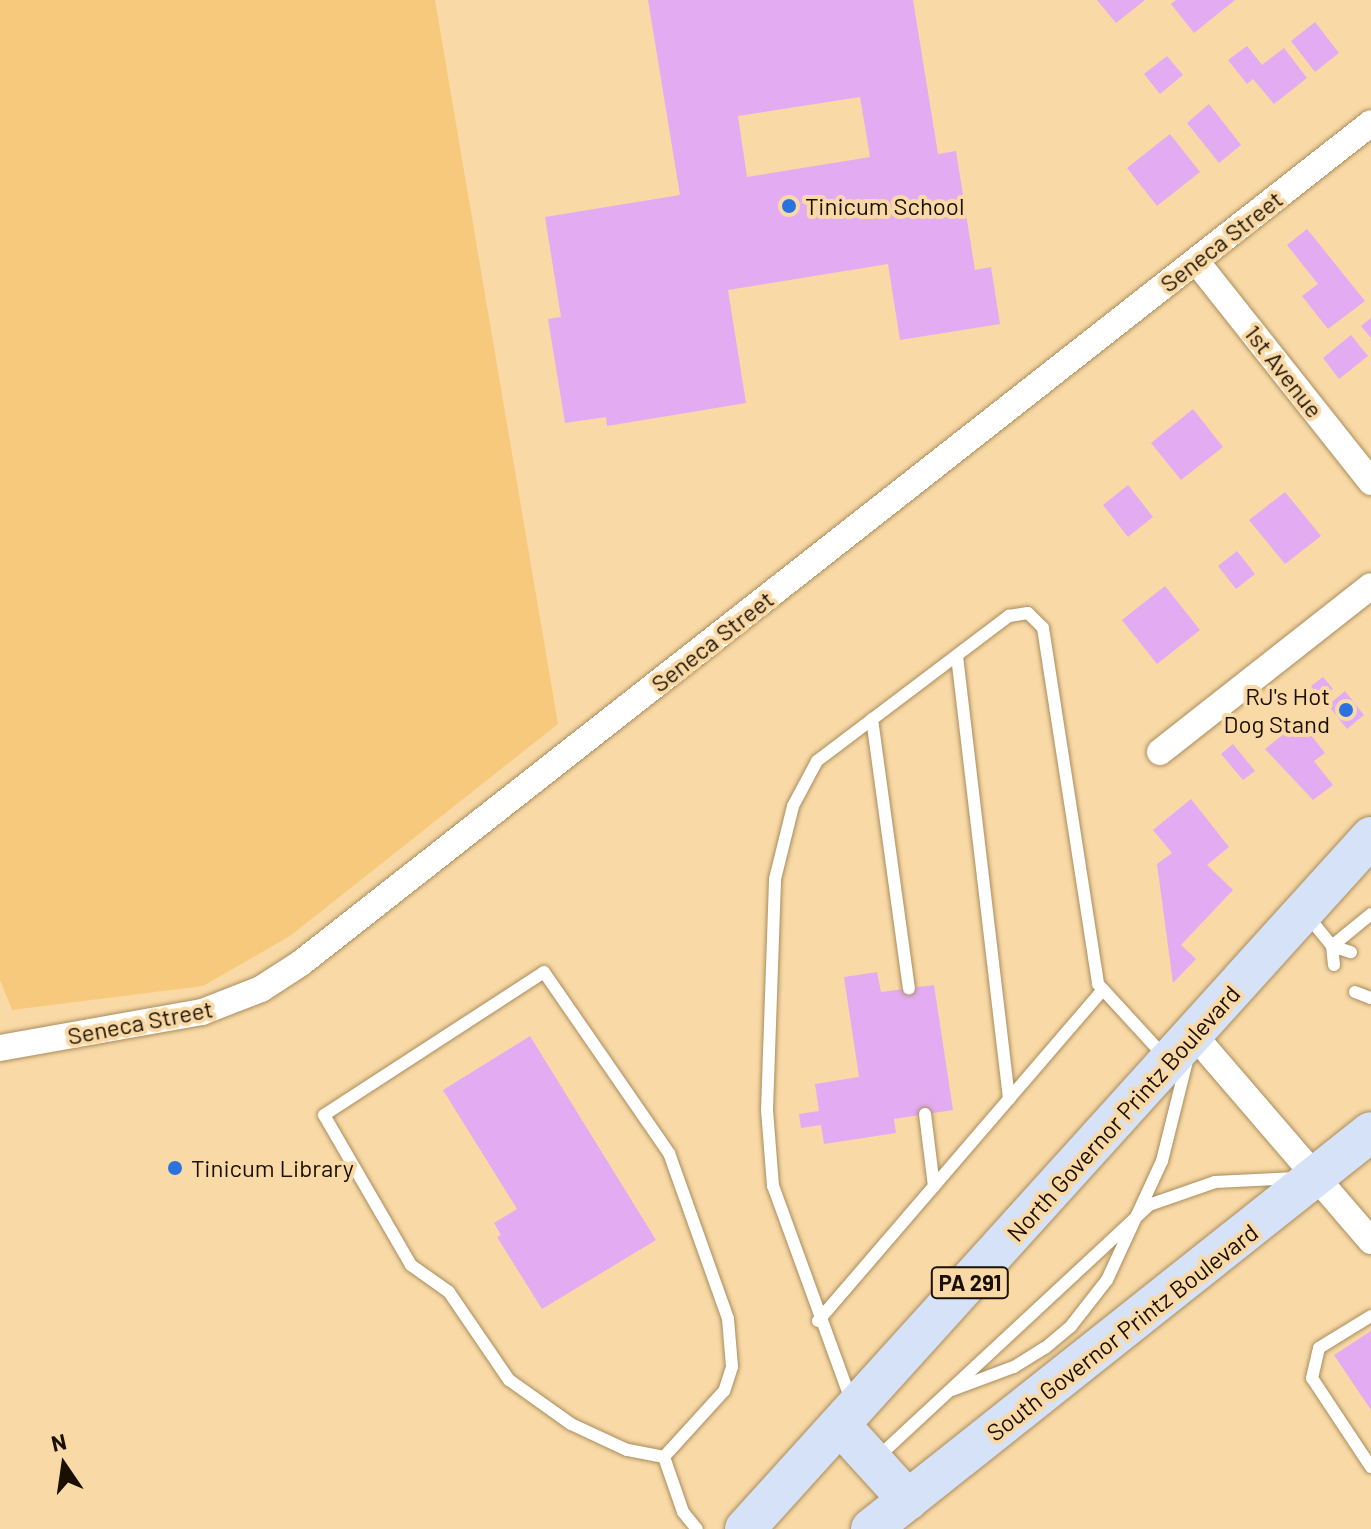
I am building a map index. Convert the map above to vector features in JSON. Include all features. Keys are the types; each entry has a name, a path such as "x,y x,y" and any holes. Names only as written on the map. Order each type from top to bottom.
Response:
{"main road":[{"name":"North Governor Printz Boulevard","path":"745,1529 849,1418 1371,837"},
{"name":"South Governor Printz Boulevard","path":"871,1529 1371,1132"},
{"path":"849,1418 873,1461 908,1500"}],"street":[{"name":"Seneca Street","path":"0,1048 202,1012 281,977 1371,123"},
{"name":"1st Avenue","path":"1196,261 1371,482"},
{"path":"1160,752 1371,586"},
{"path":"1181,1048 1315,1178 1371,1241"}],"lane":[{"path":"849,1418 773,1186 767,1110 775,879 793,806 817,761 1009,616 1028,613 1043,628 1098,984 1181,1048 1162,1161 1134,1215 1107,1280 1071,1326 1014,1367 946,1393"},
{"path":"957,656 1009,1099"},
{"path":"872,719 909,988"},
{"path":"1304,912 1332,946 1351,952"},
{"path":"1332,946 1371,914"},
{"path":"1332,946 1334,965"},
{"path":"544,972 669,1153 728,1319 732,1367 724,1391 664,1457 627,1450 571,1424 509,1380 449,1292 411,1265 324,1115 544,972"},
{"path":"818,1321 1103,990"},
{"path":"1355,992 1371,998"},
{"path":"925,1114 934,1186"},
{"path":"873,1461 1134,1215 1164,1197 1215,1182 1315,1178"},
{"path":"1371,1316 1319,1348 1312,1378 1371,1467"},
{"path":"664,1457 683,1512 697,1529"}],"shaded area":[{"path":"0,0 435,0 558,724 290,936 203,986 12,1010 0,980"}],"building":[{"name":"Tinicum School","path":"648,0 913,0 938,154 956,151 975,270 991,267 1000,324 900,340 888,264 728,290 746,403 607,426 606,417 565,423 548,319 561,317 545,217 680,195","holes":["860,97 870,157 747,177 738,116"]},
{"path":"1097,0 1145,0 1116,23"},
{"path":"1176,0 1235,0 1194,33 1171,4"},
{"path":"1315,22 1339,53 1315,72 1291,41"},
{"path":"1247,46 1262,65 1284,48 1307,78 1274,104 1253,79 1247,84 1228,60"},
{"path":"1167,56 1183,75 1160,94 1144,74"},
{"path":"1209,104 1241,145 1219,163 1187,123"},
{"path":"1170,134 1200,172 1157,206 1127,168"},
{"path":"1307,229 1365,301 1328,329 1302,296 1318,284 1287,245"},
{"path":"1371,318 1371,338 1361,326"},
{"path":"1351,335 1368,356 1339,379 1323,358"},
{"path":"1193,409 1223,447 1181,480 1151,443"},
{"path":"1128,485 1153,517 1128,537 1103,505"},
{"path":"1285,492 1321,536 1285,564 1249,520"},
{"path":"1237,551 1255,574 1236,589 1218,566"},
{"path":"1165,586 1200,630 1157,664 1122,620"},
{"path":"1323,677 1333,689 1320,699 1311,686"},
{"name":"RJ's Hot Dog Stand","path":"1345,691 1364,715 1347,729 1328,705"},
{"path":"1300,721 1325,753 1314,761 1333,785 1313,800 1265,749"},
{"path":"1233,744 1255,771 1243,780 1221,754"},
{"path":"1191,799 1229,847 1207,865 1233,890 1181,945 1196,959 1173,983 1157,864 1172,853 1153,830"},
{"path":"877,972 881,992 934,985 953,1110 894,1119 896,1133 824,1144 821,1125 801,1128 799,1114 819,1111 815,1084 859,1077 844,977"},
{"path":"530,1036 656,1240 542,1309 497,1237 501,1235 494,1223 517,1209 443,1090"},
{"path":"1371,1331 1371,1410 1334,1355"}],"place":[{"name":"Tinicum School","path":"789,206"},
{"name":"RJ's Hot Dog Stand","path":"1346,710"},
{"name":"Tinicum Library","path":"175,1168"}]}
